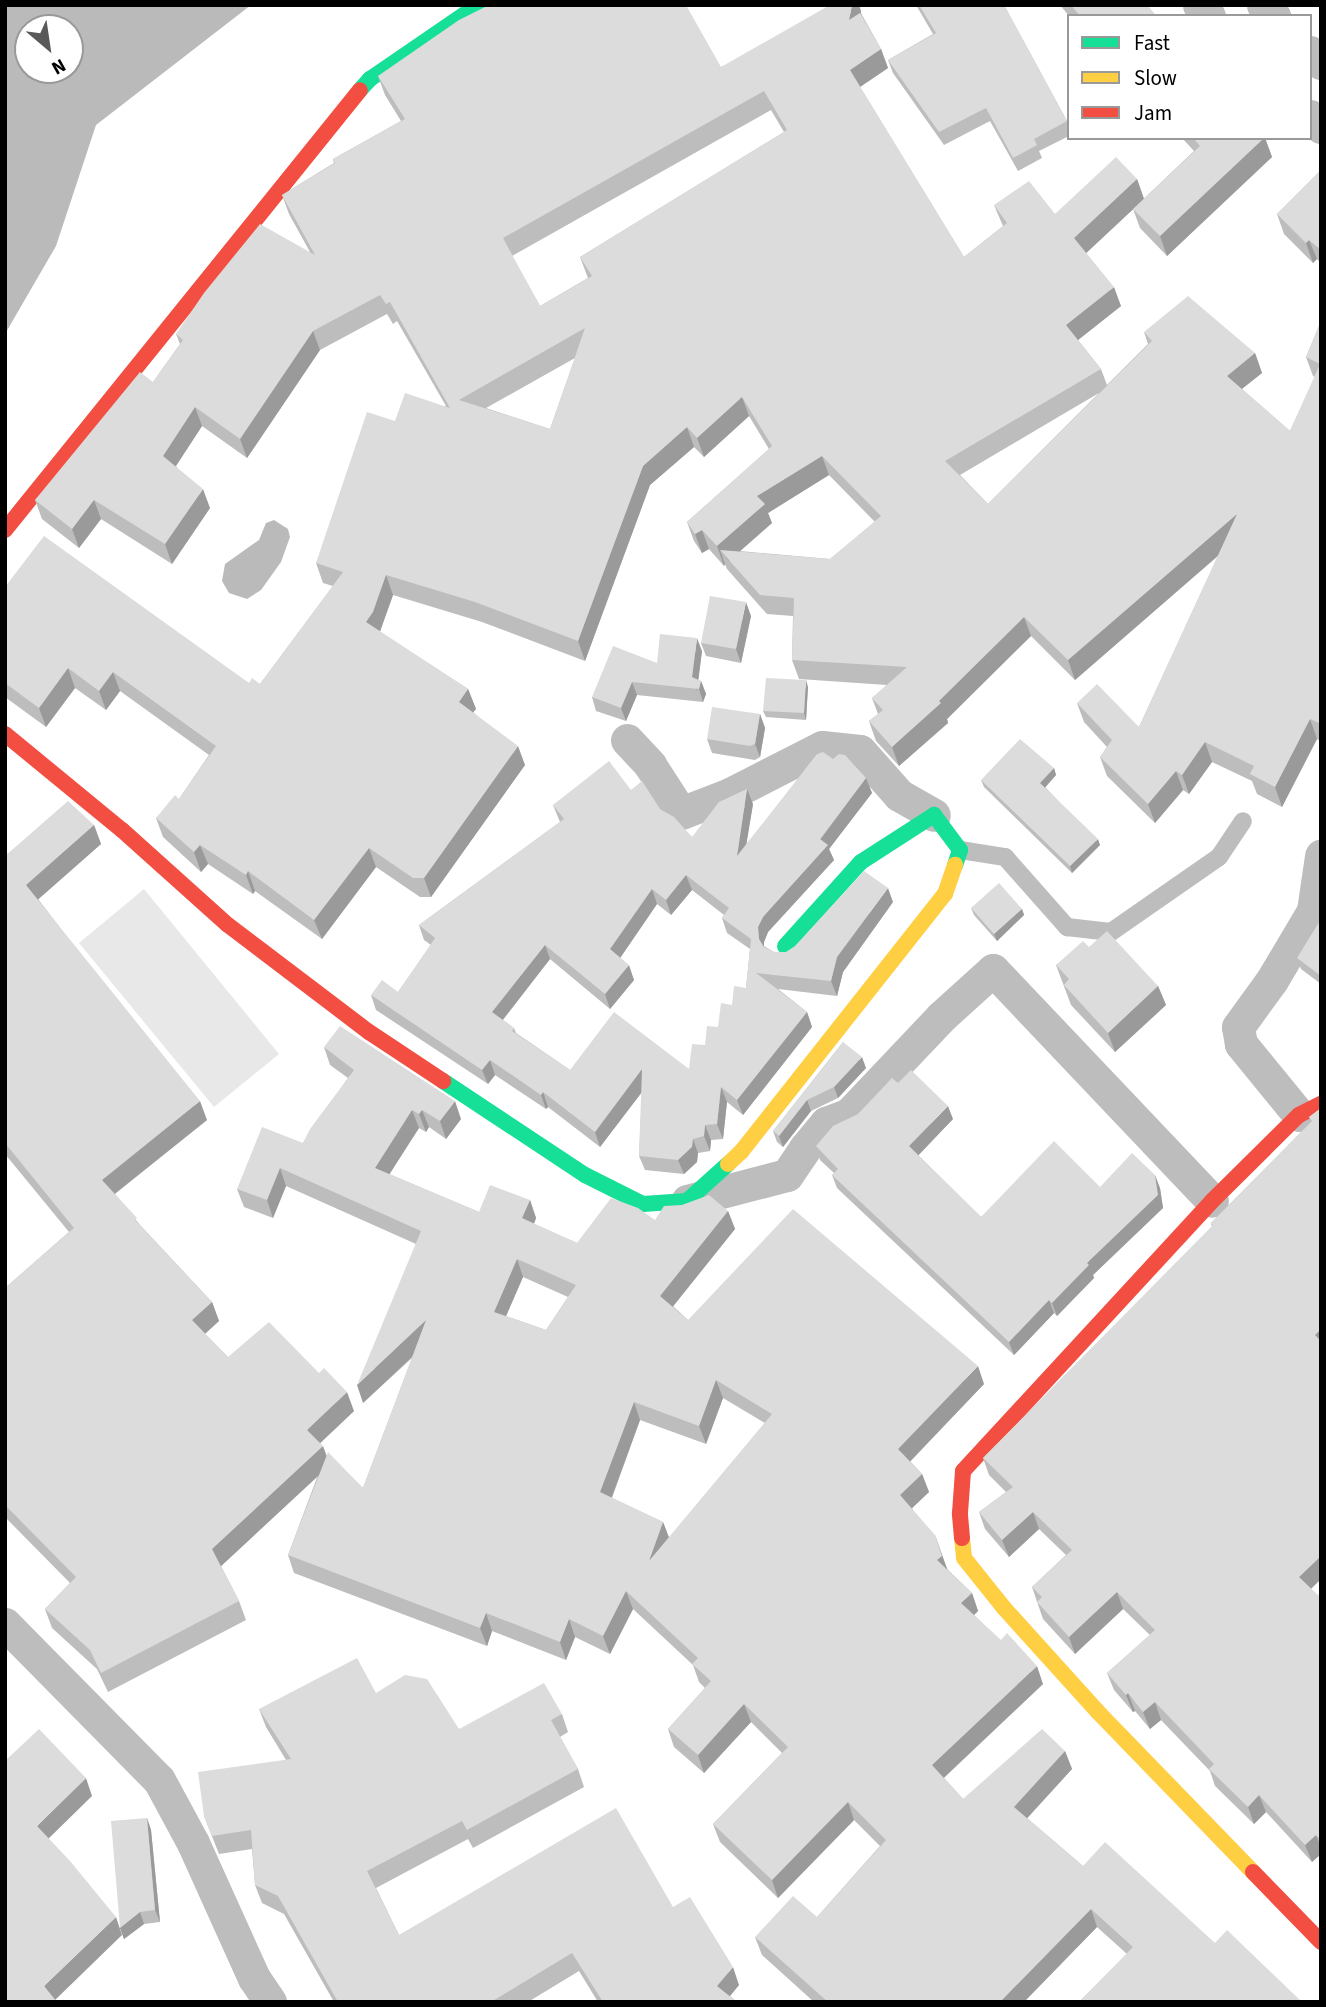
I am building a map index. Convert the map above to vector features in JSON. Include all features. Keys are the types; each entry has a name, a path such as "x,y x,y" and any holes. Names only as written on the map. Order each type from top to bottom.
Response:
{"street":[{"path":"5,530 242,240 330,124 370,79 478,5"},
{"path":"5,734 122,830 228,925 369,1032 584,1175 643,1204 687,1201 787,1175 805,1147 826,1123 849,1114 942,1017 993,970 1212,1201"},
{"path":"627,740 650,765 681,813 730,793 822,747 860,751 900,795 934,815 960,850 945,894 741,1152 687,1201"},
{"path":"785,946 861,862 934,815"},
{"path":"1321,856 1313,911 1272,980 1238,1027 1241,1044 1310,1110 1212,1201 963,1471 960,1513 964,1558 1004,1608 1097,1711 1321,1942"},
{"path":"5,1624 159,1780 193,1843 254,1978 270,2002"}],"lane":[{"path":"960,850 1005,857 1067,928 1111,932 1219,857 1243,821"}],"shaded area":[{"path":"5,5 251,5 96,125 56,246 5,334"},
{"path":"274,520 288,529 290,537 281,562 261,590 247,599 229,593 222,581 225,564 259,540 266,523"},
{"path":"144,889 279,1054 214,1107 79,943"}],"building":[{"path":"489,5 686,5 721,67 830,5 852,5 849,20 860,13 881,49 850,70 964,257 1007,223 994,205 1029,181 1055,214 1116,157 1137,179 1074,238 1114,287 1066,325 1101,369 945,461 988,504 1152,341 1144,332 1188,296 1255,353 1227,376 1290,431 1320,364 1306,357 1321,321 1321,724 1310,719 1275,787 1250,774 1254,766 1205,742 1182,775 1176,771 1148,804 1100,757 1112,740 1077,703 1097,684 1139,727 1237,514 1068,660 1024,617 939,701 941,703 892,747 869,721 883,710 872,698 907,667 792,660 794,598 760,595 720,550 830,559 881,516 822,456 757,496 765,504 717,546 702,530 695,534 687,522 772,446 742,397 697,438 687,427 643,466 578,641 475,602 386,575 373,612 366,622 468,689 459,702 518,746 424,878 413,878 369,848 314,920 248,871 246,875 200,845 194,852 156,818 175,795 179,799 216,746 113,672 99,691 68,668 39,708 5,683 5,587 44,536 249,683 252,678 260,684 343,572 316,563 367,412 395,421 405,393 450,408 390,302 386,304 380,295 313,331 240,439 195,407 163,456 203,489 165,544 94,500 72,529 35,500 140,372 153,382 183,340 176,334 204,293 260,224 315,255 282,195 335,163 333,159 405,119 378,76 459,20","holes":["764,91 787,130 580,257 592,276 540,306 503,238","585,328 550,429 459,400"]},
{"path":"919,5 1004,5 1067,121 1034,139 1037,145 1013,158 986,108 939,132 888,60 936,33"},
{"path":"1071,5 1147,5 1154,14 1078,14"},
{"path":"1195,140 1262,140 1160,236 1133,209 1200,146"},
{"path":"1321,170 1321,250 1309,240 1306,243 1277,214"},
{"path":"710,596 746,602 736,649 701,643"},
{"path":"660,634 697,638 692,677 701,681 699,689 632,682 621,708 592,697 613,646 657,663"},
{"path":"766,678 806,680 804,713 763,711"},
{"path":"712,707 760,714 755,744 750,746 707,739"},
{"path":"1020,739 1054,768 1040,783 1098,839 1070,866 981,780"},
{"path":"823,752 833,759 839,754 845,755 866,778 820,839 828,845 763,917 758,927 759,939 764,947 774,952 786,952 795,946 864,871 888,888 837,957 831,981 756,973 807,1012 737,1100 721,1087 717,1124 705,1125 704,1136 693,1139 692,1147 678,1160 639,1156 642,1069 595,1132 543,1092 541,1095 490,1060 482,1070 371,995 382,980 398,992 435,938 419,925 564,819 553,805 609,761 631,790 642,781 660,809 674,817 692,837 719,802 747,789 737,856 817,754","holes":["686,875 729,908 722,918 751,939 746,988 734,986 732,1005 721,1003 718,1027 707,1026 705,1045 692,1044 689,1069 614,1012 570,1070 512,1031 514,1028 492,1012 545,945 605,994 629,965 610,949 652,889 666,900"]},
{"path":"68,801 94,825 26,885 200,1101 102,1180 137,1218 135,1220 212,1302 192,1320 228,1357 269,1322 319,1373 324,1368 347,1392 307,1430 323,1446 212,1549 239,1601 101,1673 90,1650 45,1609 76,1577 5,1505 5,1288 74,1228 5,1143 5,856"},
{"path":"999,883 1022,909 994,934 971,908"},
{"path":"1321,919 1321,976 1297,958"},
{"path":"1107,931 1158,986 1108,1033 1064,985 1069,979 1056,965 1083,941 1089,947"},
{"path":"340,1026 455,1101 440,1121 422,1110 419,1114 412,1110 375,1168 479,1212 490,1185 530,1200 522,1218 577,1243 611,1198 638,1208 655,1220 664,1206 682,1205 709,1195 728,1211 660,1296 688,1320 793,1209 978,1366 898,1449 922,1474 900,1495 935,1535 942,1556 937,1560 972,1593 961,1603 1001,1640 1007,1633 1037,1666 932,1765 963,1799 1042,1729 1065,1751 1014,1807 1083,1866 1105,1842 1215,1943 1227,1930 1302,2002 1079,2002 1133,1947 1091,1909 1000,2002 828,2002 755,1937 793,1896 817,1917 886,1840 848,1802 772,1880 713,1824 788,1747 744,1704 698,1755 668,1729 711,1681 692,1664 698,1658 626,1591 603,1636 569,1619 560,1642 486,1613 480,1628 288,1555 328,1452 363,1488 426,1320 357,1385 421,1231 280,1168 267,1200 237,1189 262,1127 303,1143 310,1129 354,1070 324,1047","holes":["517,1259 576,1285 546,1330 494,1312","716,1380 772,1414 649,1561 663,1522 600,1492 634,1402 699,1426"]},
{"path":"843,1042 862,1057 834,1087 807,1100 779,1136 773,1131"},
{"path":"911,1070 948,1106 909,1146 981,1217 1054,1141 1100,1187 1132,1153 1155,1175 1158,1195 1087,1263 1089,1265 1052,1303 1049,1300 1009,1342 832,1175 838,1169 816,1146 833,1126 858,1114 892,1078 898,1083"},
{"path":"1321,1108 1321,1329 1315,1335 1321,1341 1321,1556 1299,1577 1321,1598 1321,1840 1316,1835 1305,1845 1259,1795 1248,1807 1209,1769 1214,1764 1155,1702 1143,1712 1107,1673 1155,1630 1117,1592 1069,1637 1037,1602 1042,1597 1032,1587 1072,1550 1033,1512 1002,1540 979,1512 1013,1487 983,1458 1213,1225 1211,1223 1312,1121 1309,1117"},
{"path":"357,1658 376,1693 405,1675 427,1679 459,1729 544,1683 562,1714 551,1720 578,1769 467,1830 462,1821 367,1871 399,1935 616,1808 673,1907 690,1897 733,1967 717,1986 737,2002 603,2002 572,1953 491,2002 338,2002 278,1896 255,1885 251,1830 212,1836 204,1816 198,1772 291,1759 259,1709"},
{"path":"39,1729 86,1778 37,1826 116,1917 44,1986 57,2002 5,2002 5,1761"},
{"path":"147,1818 155,1910 140,1912 120,1928 111,1821"}],"traffic: fast":[{"path":"360,90 370,79 478,5"},
{"path":"785,946 861,862 934,815 960,850 955,865"},
{"path":"443,1081 585,1175 643,1204 687,1201 728,1164"}],"traffic: slow":[{"path":"728,1164 741,1152 945,894 955,865"},
{"path":"962,1538 964,1558 1004,1608 1097,1711 1253,1872"}],"traffic: jam":[{"path":"5,530 360,90"},
{"path":"5,734 122,830 228,925 369,1032 443,1081"},
{"path":"962,1538 960,1513 963,1471 1212,1201 1299,1115 1321,1104"},
{"path":"1253,1872 1321,1942"}]}
